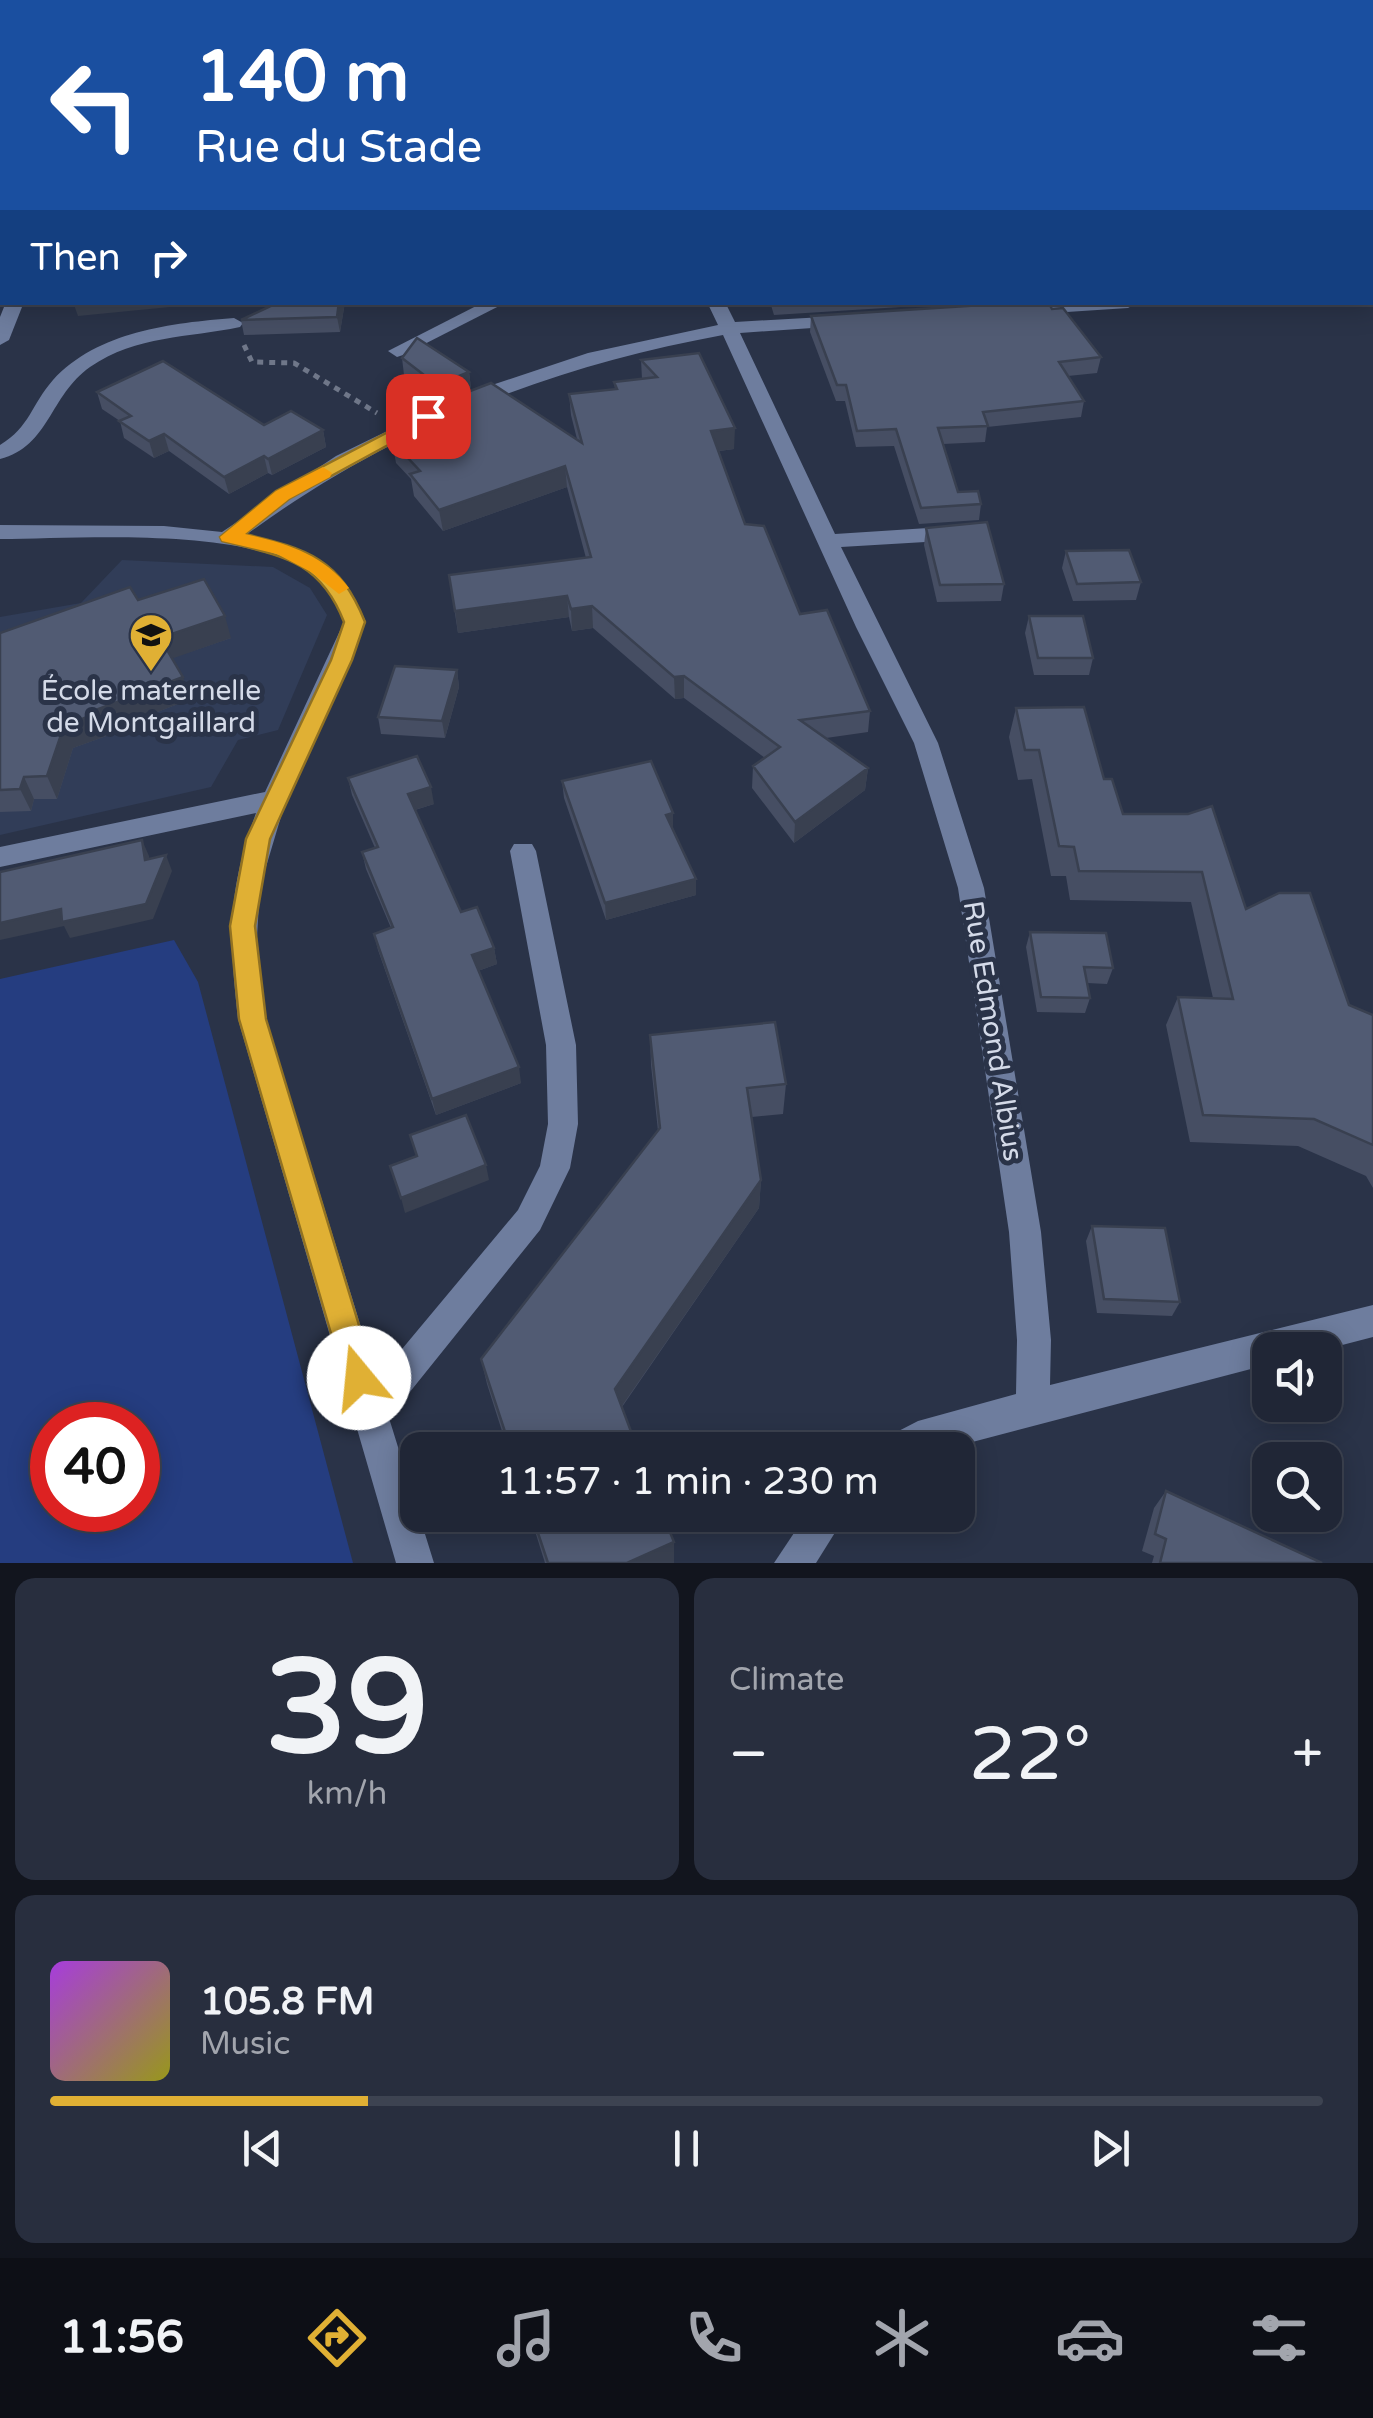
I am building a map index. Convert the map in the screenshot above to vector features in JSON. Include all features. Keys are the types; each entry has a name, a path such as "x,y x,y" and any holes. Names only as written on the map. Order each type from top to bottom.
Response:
{"street":[{"path":"0,340 14,305"},
{"path":"397,351 493,305"},
{"name":"Rue Edmond Albius","path":"718,305 926,743 971,888 1025,1232 1034,1340 1033,1407"},
{"path":"1008,310 1094,305"},
{"path":"229,537 282,495 404,429 528,374 659,339 729,328 868,319"},
{"path":"0,453 36,426 44,403 70,376 107,348 168,328 234,323"},
{"path":"827,541 978,531"},
{"path":"0,532 229,537 284,549 318,568 342,590 355,622 258,839 242,926 252,1019 414,1563"},
{"path":"0,858 277,799"},
{"path":"370,1414 528,1220 555,1168 563,1124 562,1045 523,851"},
{"path":"940,1432 1373,1320"},
{"path":"793,1563 816,1532"}],"path":[{"path":"234,323 252,362 294,363 404,429"}],"shaded area":[{"name":"École maternelle de Montgaillard","path":"122,560 273,567 310,588 327,615 278,730 238,740 211,787 0,835 0,617 81,603"},
{"path":"174,940 198,982 353,1563 0,1563 0,979"}],"building":[{"path":"273,305 339,305 337,317 241,320"},
{"path":"984,305 1050,305 1052,309 1063,308 1101,357 1059,362 1084,401 983,412 988,426 938,428 958,492 978,491 981,504 921,508 896,429 857,431 846,385 837,385 811,316"},
{"path":"417,338 469,372 437,385 402,358"},
{"path":"699,353 735,428 711,431 745,524 764,526 800,614 827,610 870,711 800,720 868,768 795,822 753,766 780,747 684,676 674,677 592,606 571,609 567,596 455,611 449,575 591,557 565,466 439,510 410,474 420,471 392,441 468,405 457,396 491,383 582,443 569,394 617,389 614,382 657,377 641,360"},
{"path":"163,361 264,425 291,411 323,430 224,477 164,434 149,441 119,421 131,416 97,392"},
{"path":"987,522 1004,584 940,585 926,528"},
{"path":"1129,550 1141,582 1077,584 1066,551"},
{"path":"204,579 225,616 160,638 183,677 64,726 47,776 24,777 20,789 0,790 0,633 130,587 138,600"},
{"path":"1029,616 1083,616 1093,658 1038,658"},
{"path":"395,666 457,670 442,721 378,717"},
{"path":"1084,707 1104,779 1112,779 1123,814 1188,814 1212,806 1246,909 1279,893 1310,893 1349,1005 1373,1015 1373,1145 1314,1119 1203,1115 1178,997 1233,999 1202,872 1079,871 1074,847 1059,846 1039,750 1025,750 1016,708"},
{"path":"417,756 431,787 408,794 461,912 477,907 494,948 472,955 519,1067 432,1099 374,934 393,927 362,852 378,847 348,778"},
{"path":"651,761 673,813 666,815 696,879 605,903 562,781"},
{"path":"142,840 145,860 166,855 146,904 62,922 61,909 0,923 0,872"},
{"path":"1030,932 1106,933 1113,968 1084,967 1090,998 1041,997"},
{"path":"775,1022 786,1084 747,1088 761,1180 615,1389 631,1432 505,1432 481,1359 660,1128 650,1035"},
{"path":"466,1115 486,1165 401,1198 390,1166 417,1156 410,1135"},
{"path":"1092,1226 1165,1228 1180,1302 1104,1299"},
{"path":"1166,1491 1322,1563 1160,1563 1166,1539 1155,1534"},
{"path":"538,1532 670,1532 674,1542 627,1563 548,1563"}],"slow traffic":[{"path":"323,473 282,495 229,537 284,549 318,568 339,588"}],"place":[{"name":"École maternelle de Montgaillard","path":"151,673"}],"route":[{"path":"359,1378 252,1019 242,926 258,839 342,660 355,622 342,590 318,568 284,549 229,537 282,495 428,416"}]}
